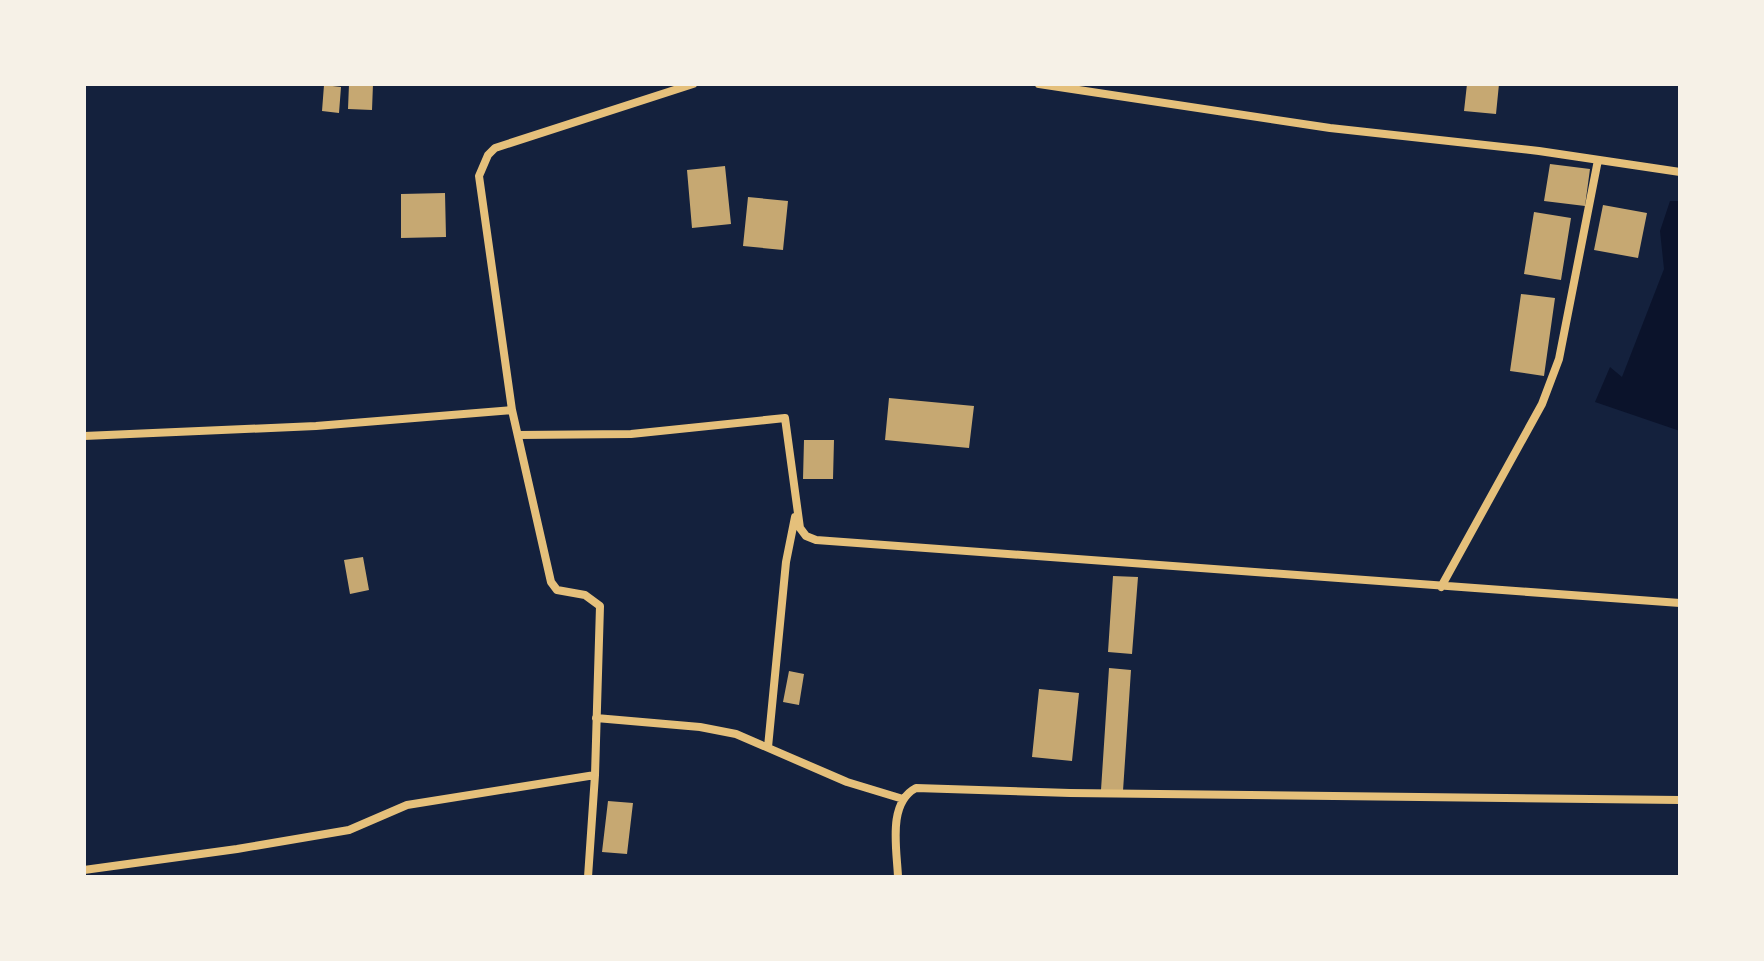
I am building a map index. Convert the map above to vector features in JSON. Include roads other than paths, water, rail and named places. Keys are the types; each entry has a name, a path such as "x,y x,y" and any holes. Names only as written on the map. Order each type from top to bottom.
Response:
{"street":[{"path":"588,877 595,775 600,606 585,595 554,587 512,410 479,176 488,155 495,148 693,84"},
{"path":"1039,84 1330,128 1539,151 1680,172"},
{"path":"1441,587 1516,456 1555,370 1598,160"},
{"path":"84,436 316,426 512,410"},
{"path":"518,435 631,434 785,418 800,528 806,536 826,542 1680,603"},
{"path":"768,747 786,562 796,513"},
{"path":"596,718 700,727 736,734 847,782 903,799"},
{"path":"84,870 349,830 407,805 595,775"},
{"path":"898,877 896,833 899,808 903,799 916,788 1070,793 1680,800"}],"water":[{"path":"1670,201 1680,201 1680,431 1595,402 1610,367 1622,377 1664,269 1660,231"}]}
